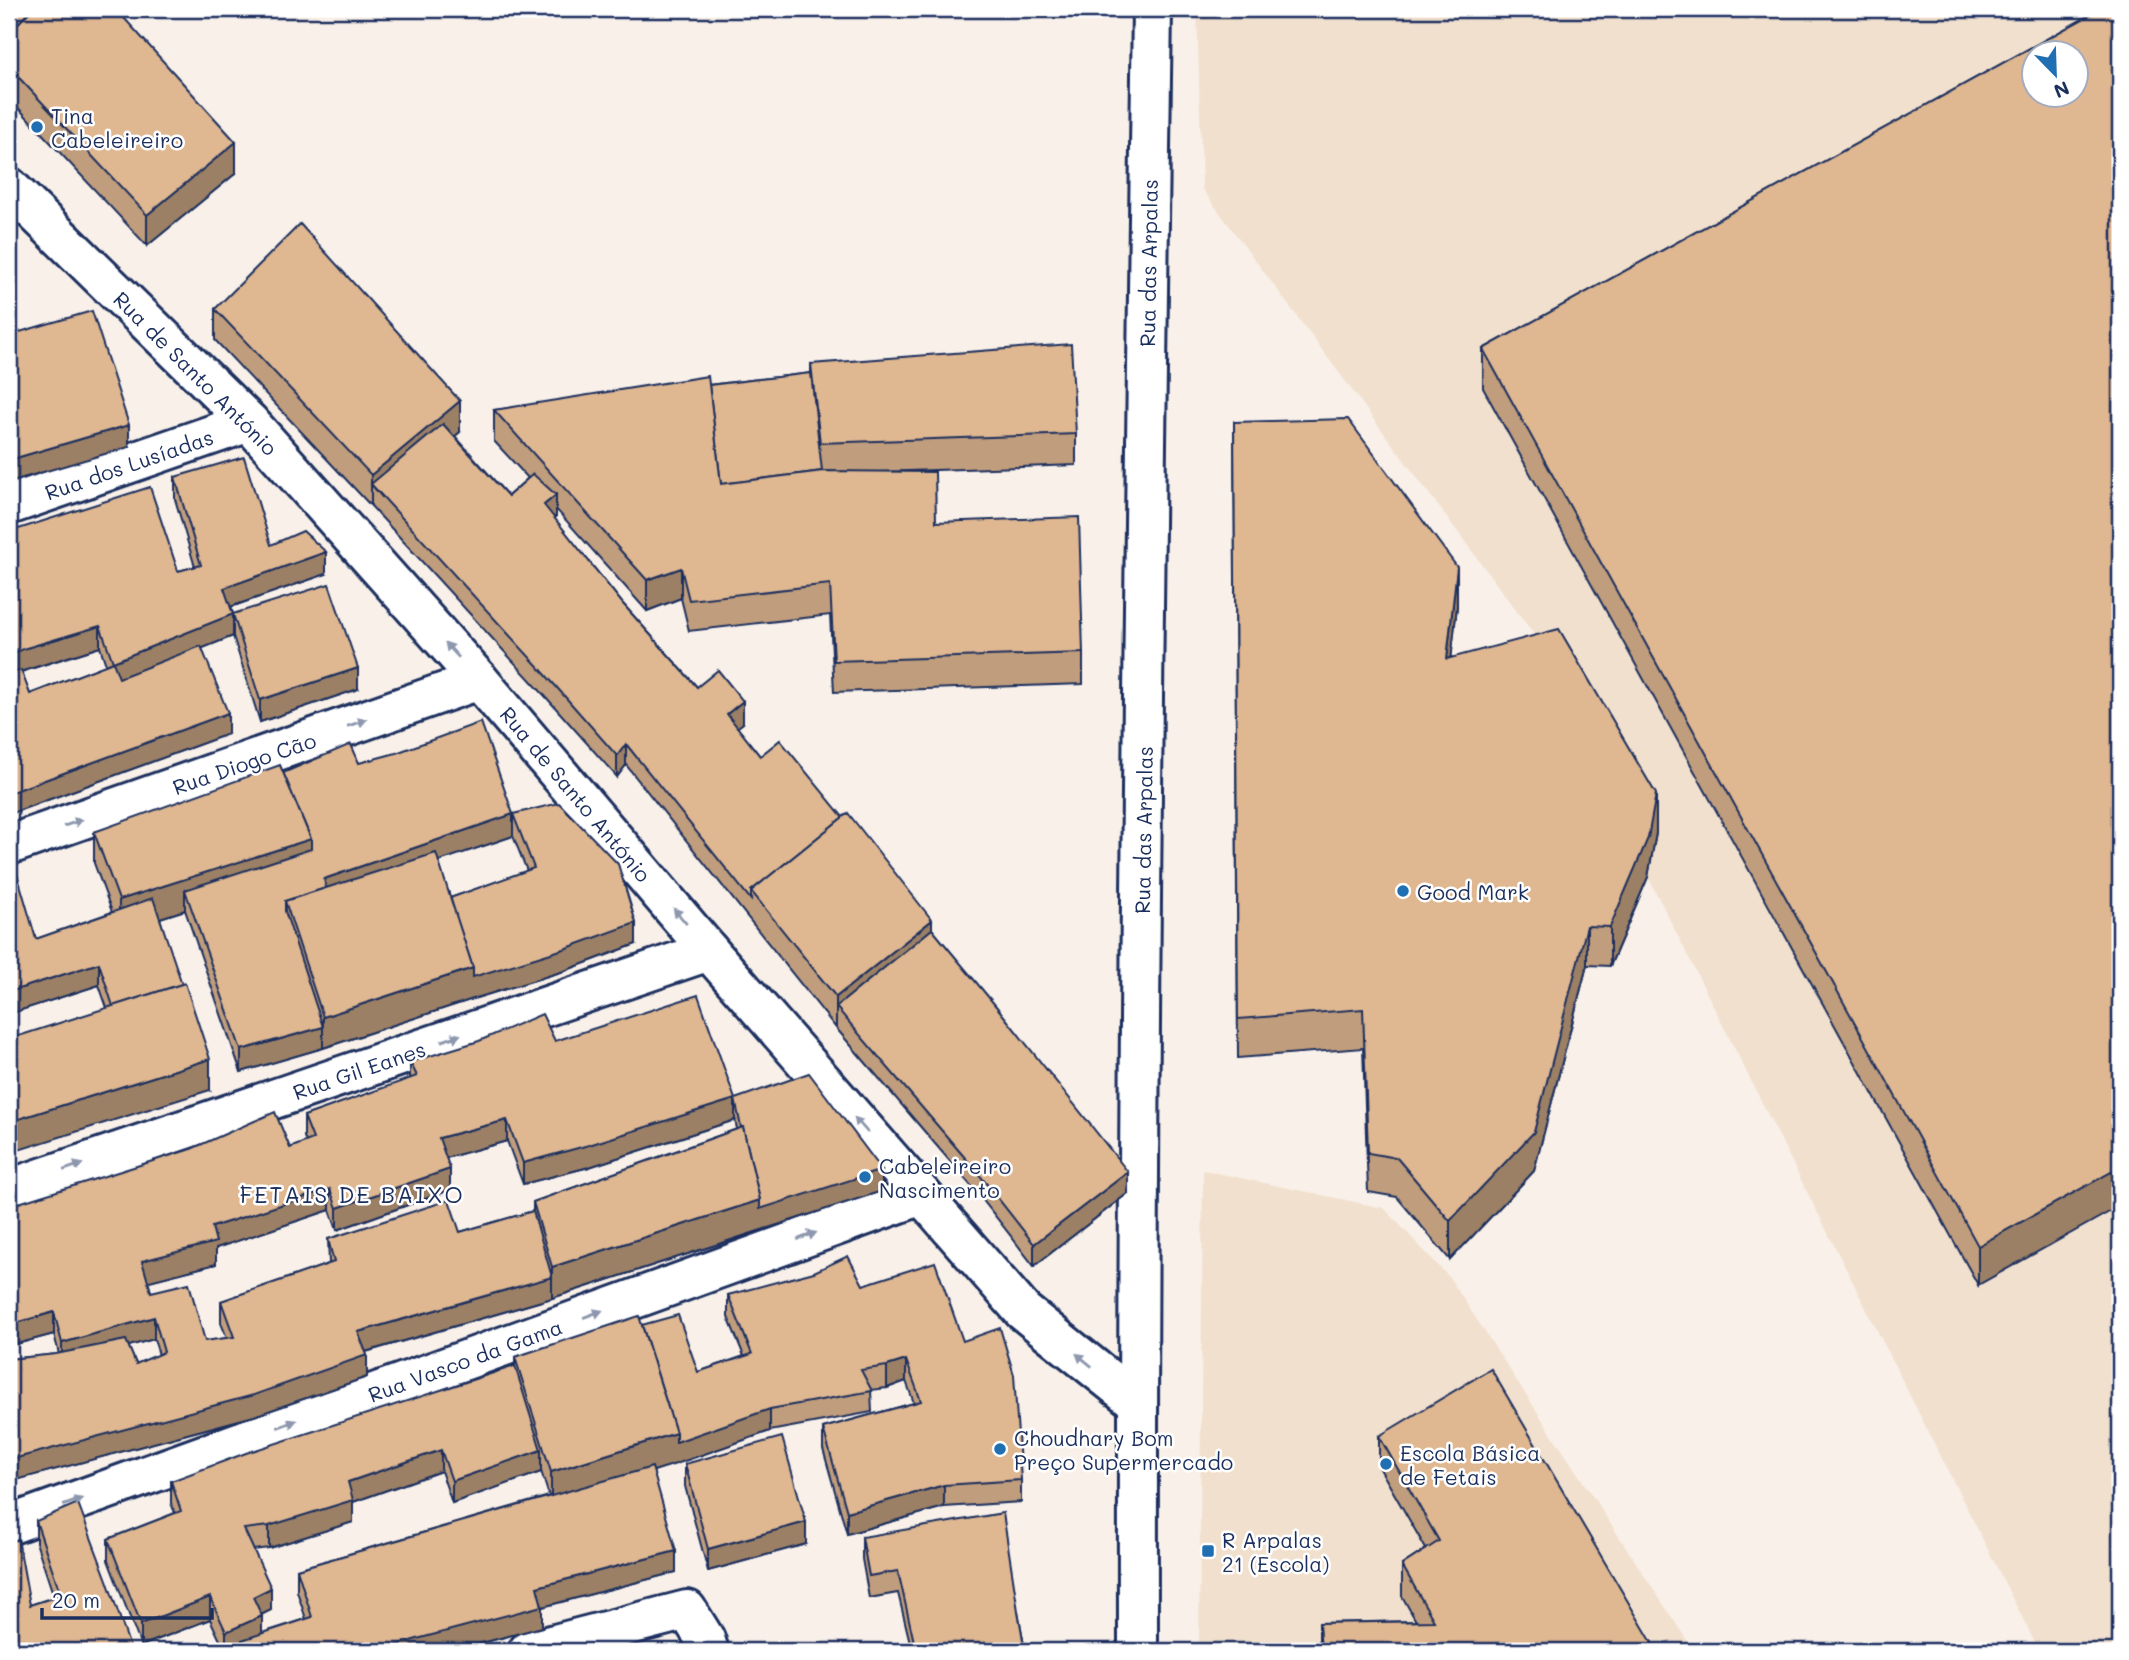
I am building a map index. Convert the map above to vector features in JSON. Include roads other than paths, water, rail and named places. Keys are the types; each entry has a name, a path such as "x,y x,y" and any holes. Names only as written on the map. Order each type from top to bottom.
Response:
{"street":[{"name":"Rua das Arpalas","path":"1138,1651 1138,1403 1152,9"},
{"name":"Rua de Santo António","path":"9,187 249,422 479,680 709,951 1023,1311 1138,1403"},
{"name":"Rua dos Lusíadas","path":"9,505 249,422"},
{"name":"Rua Diogo Cão","path":"9,845 479,680"},
{"name":"Rua Gil Eanes","path":"9,1189 709,951"},
{"name":"Rua Vasco da Gama","path":"9,1525 922,1195"},
{"path":"528,1651 687,1610 705,1639 709,1651"}],"place":[{"name":"Tina Cabeleireiro","path":"37,127"},
{"name":"Good Mark","path":"1403,891"},
{"name":"Cabeleireiro Nascimento","path":"865,1177"},
{"name":"Choudhary Bom Preço Supermercado","path":"1000,1449"},
{"name":"Escola Básica de Fetais","path":"1386,1464"},
{"name":"R Arpalas 21 (Escola)","path":"1208,1551"}],"district":[{"name":"FETAIS DE BAIXO","path":"352,1194"}]}
